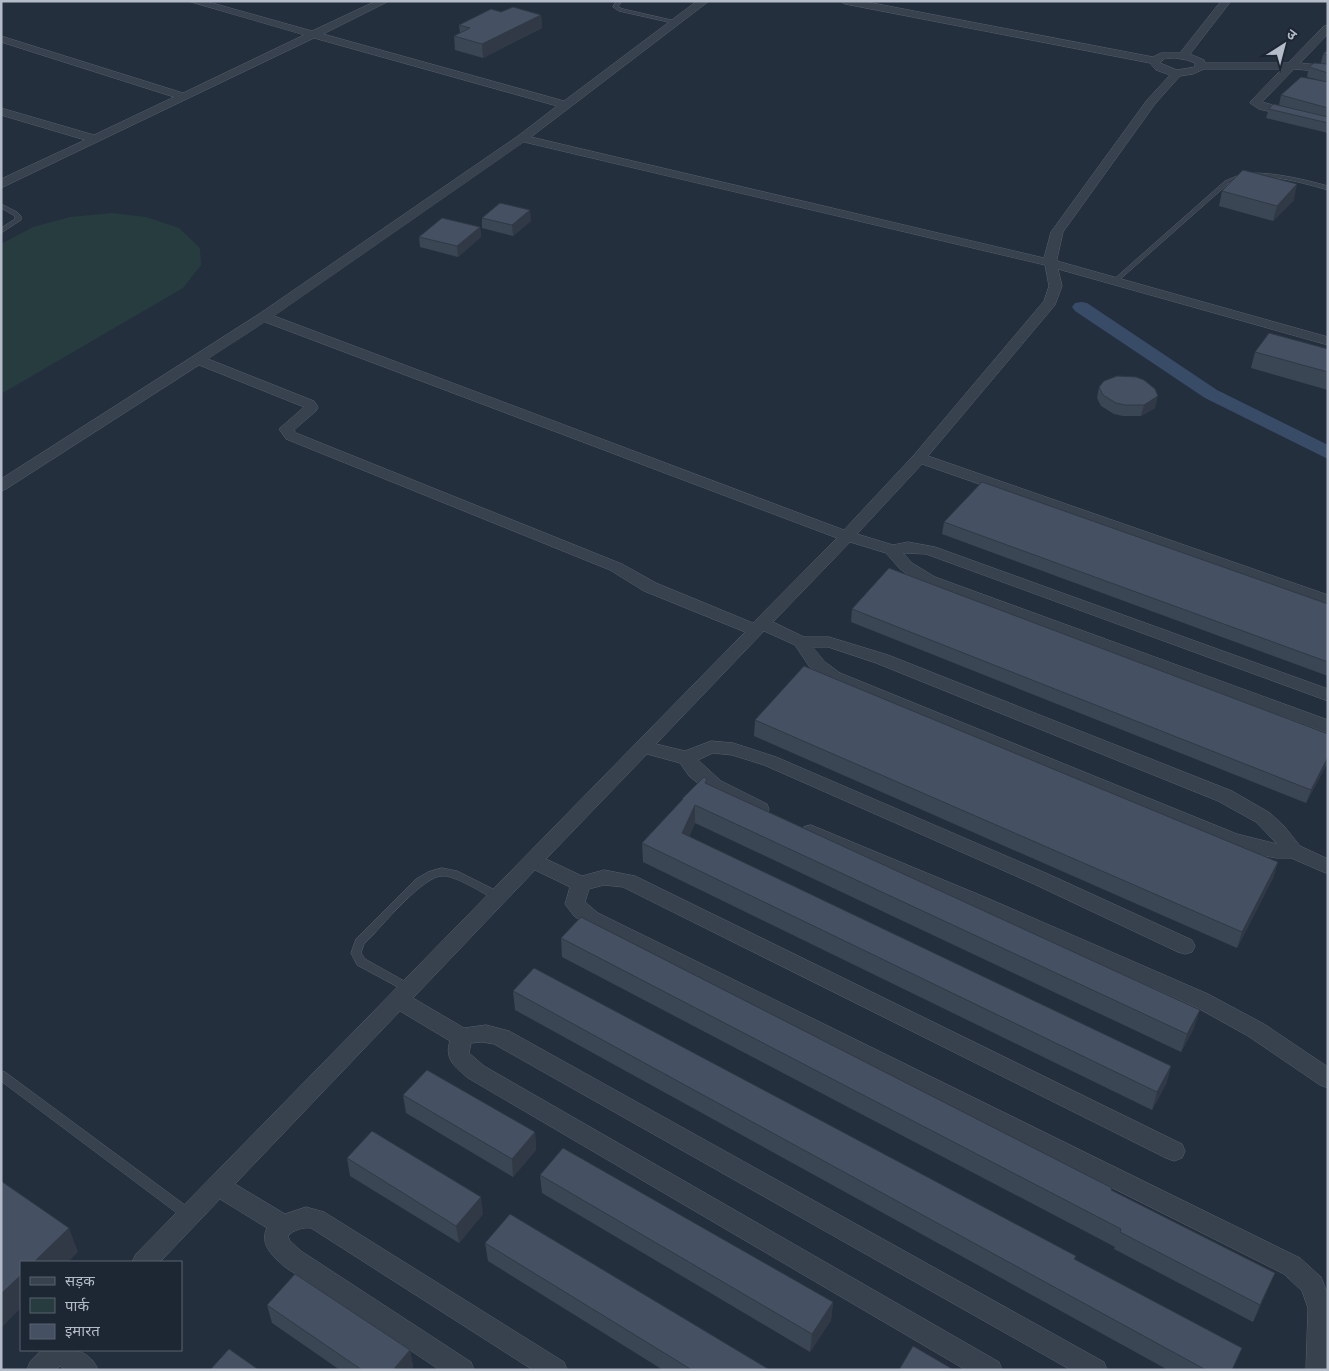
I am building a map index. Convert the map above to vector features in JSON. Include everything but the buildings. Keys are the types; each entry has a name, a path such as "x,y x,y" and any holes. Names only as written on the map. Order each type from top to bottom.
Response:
{"street":[{"path":"194,1 564,105"},
{"path":"1,184 384,1"},
{"path":"1,486 264,317 522,138 704,1"},
{"path":"845,1 1155,61 1167,55 1183,56 1196,60 1201,66"},
{"path":"1183,56 1226,1"},
{"path":"1328,28 1314,48 1292,66 1285,78 1255,103 1263,107 1328,123"},
{"path":"1,39 184,97"},
{"path":"1155,61 1155,64 1163,69 1177,72 1197,70 1201,66 1292,66 1328,69"},
{"path":"145,1261 644,747 847,536 919,458 1050,302 1056,290 1051,263 1052,245 1057,232 1151,102 1177,72"},
{"path":"1,110 95,139"},
{"path":"522,138 1051,263 1328,341"},
{"path":"264,317 847,536 892,550 908,546 929,550 1328,696"},
{"path":"198,360 309,404 312,407 309,411 286,429 292,436 616,567 650,587 802,642 829,642 882,659 1225,796 1261,814 1278,828 1293,851"},
{"path":"919,458 1328,601"},
{"path":"892,550 906,566 929,581 1328,727"},
{"path":"802,642 810,658 820,670 834,677 1230,838 1252,846 1276,851 1293,851 1328,867"},
{"path":"686,758 711,746 733,749 770,761 1041,879 1185,946"},
{"path":"644,747 686,758 696,771 714,786 785,820 988,906 1201,1000 1256,1030 1328,1079"},
{"path":"533,861 581,884 602,877 613,877 628,881 1174,1151"},
{"path":"581,884 575,904 591,918 1292,1266 1312,1285 1320,1308 1319,1370"},
{"path":"404,994 462,1037"},
{"path":"462,1037 482,1032 501,1037 1095,1370"},
{"path":"462,1037 458,1049 459,1057 476,1072 990,1370"},
{"path":"218,1186 283,1225"},
{"path":"462,1370 293,1259 279,1246 276,1234 283,1225 306,1217 316,1220 554,1370"},
{"path":"39,1370 58,1351"},
{"path":"60,1351 86,1370"}],"lane":[{"path":"620,1 615,7 621,10 677,22"},
{"path":"1115,281 1227,182 1233,179 1268,175 1328,188"},
{"path":"1,206 18,216 18,220 1,231"},
{"path":"404,994 361,962 356,953 360,942 368,933 419,882 431,875 442,872 454,874 499,896"},
{"path":"1,1074 190,1215"}],"green space":[{"path":"112,213 146,217 179,228 200,248 201,265 183,288 1,394 1,244 33,227 70,217"}],"waterway":[{"path":"1081,307 1211,394 1328,453"}]}
